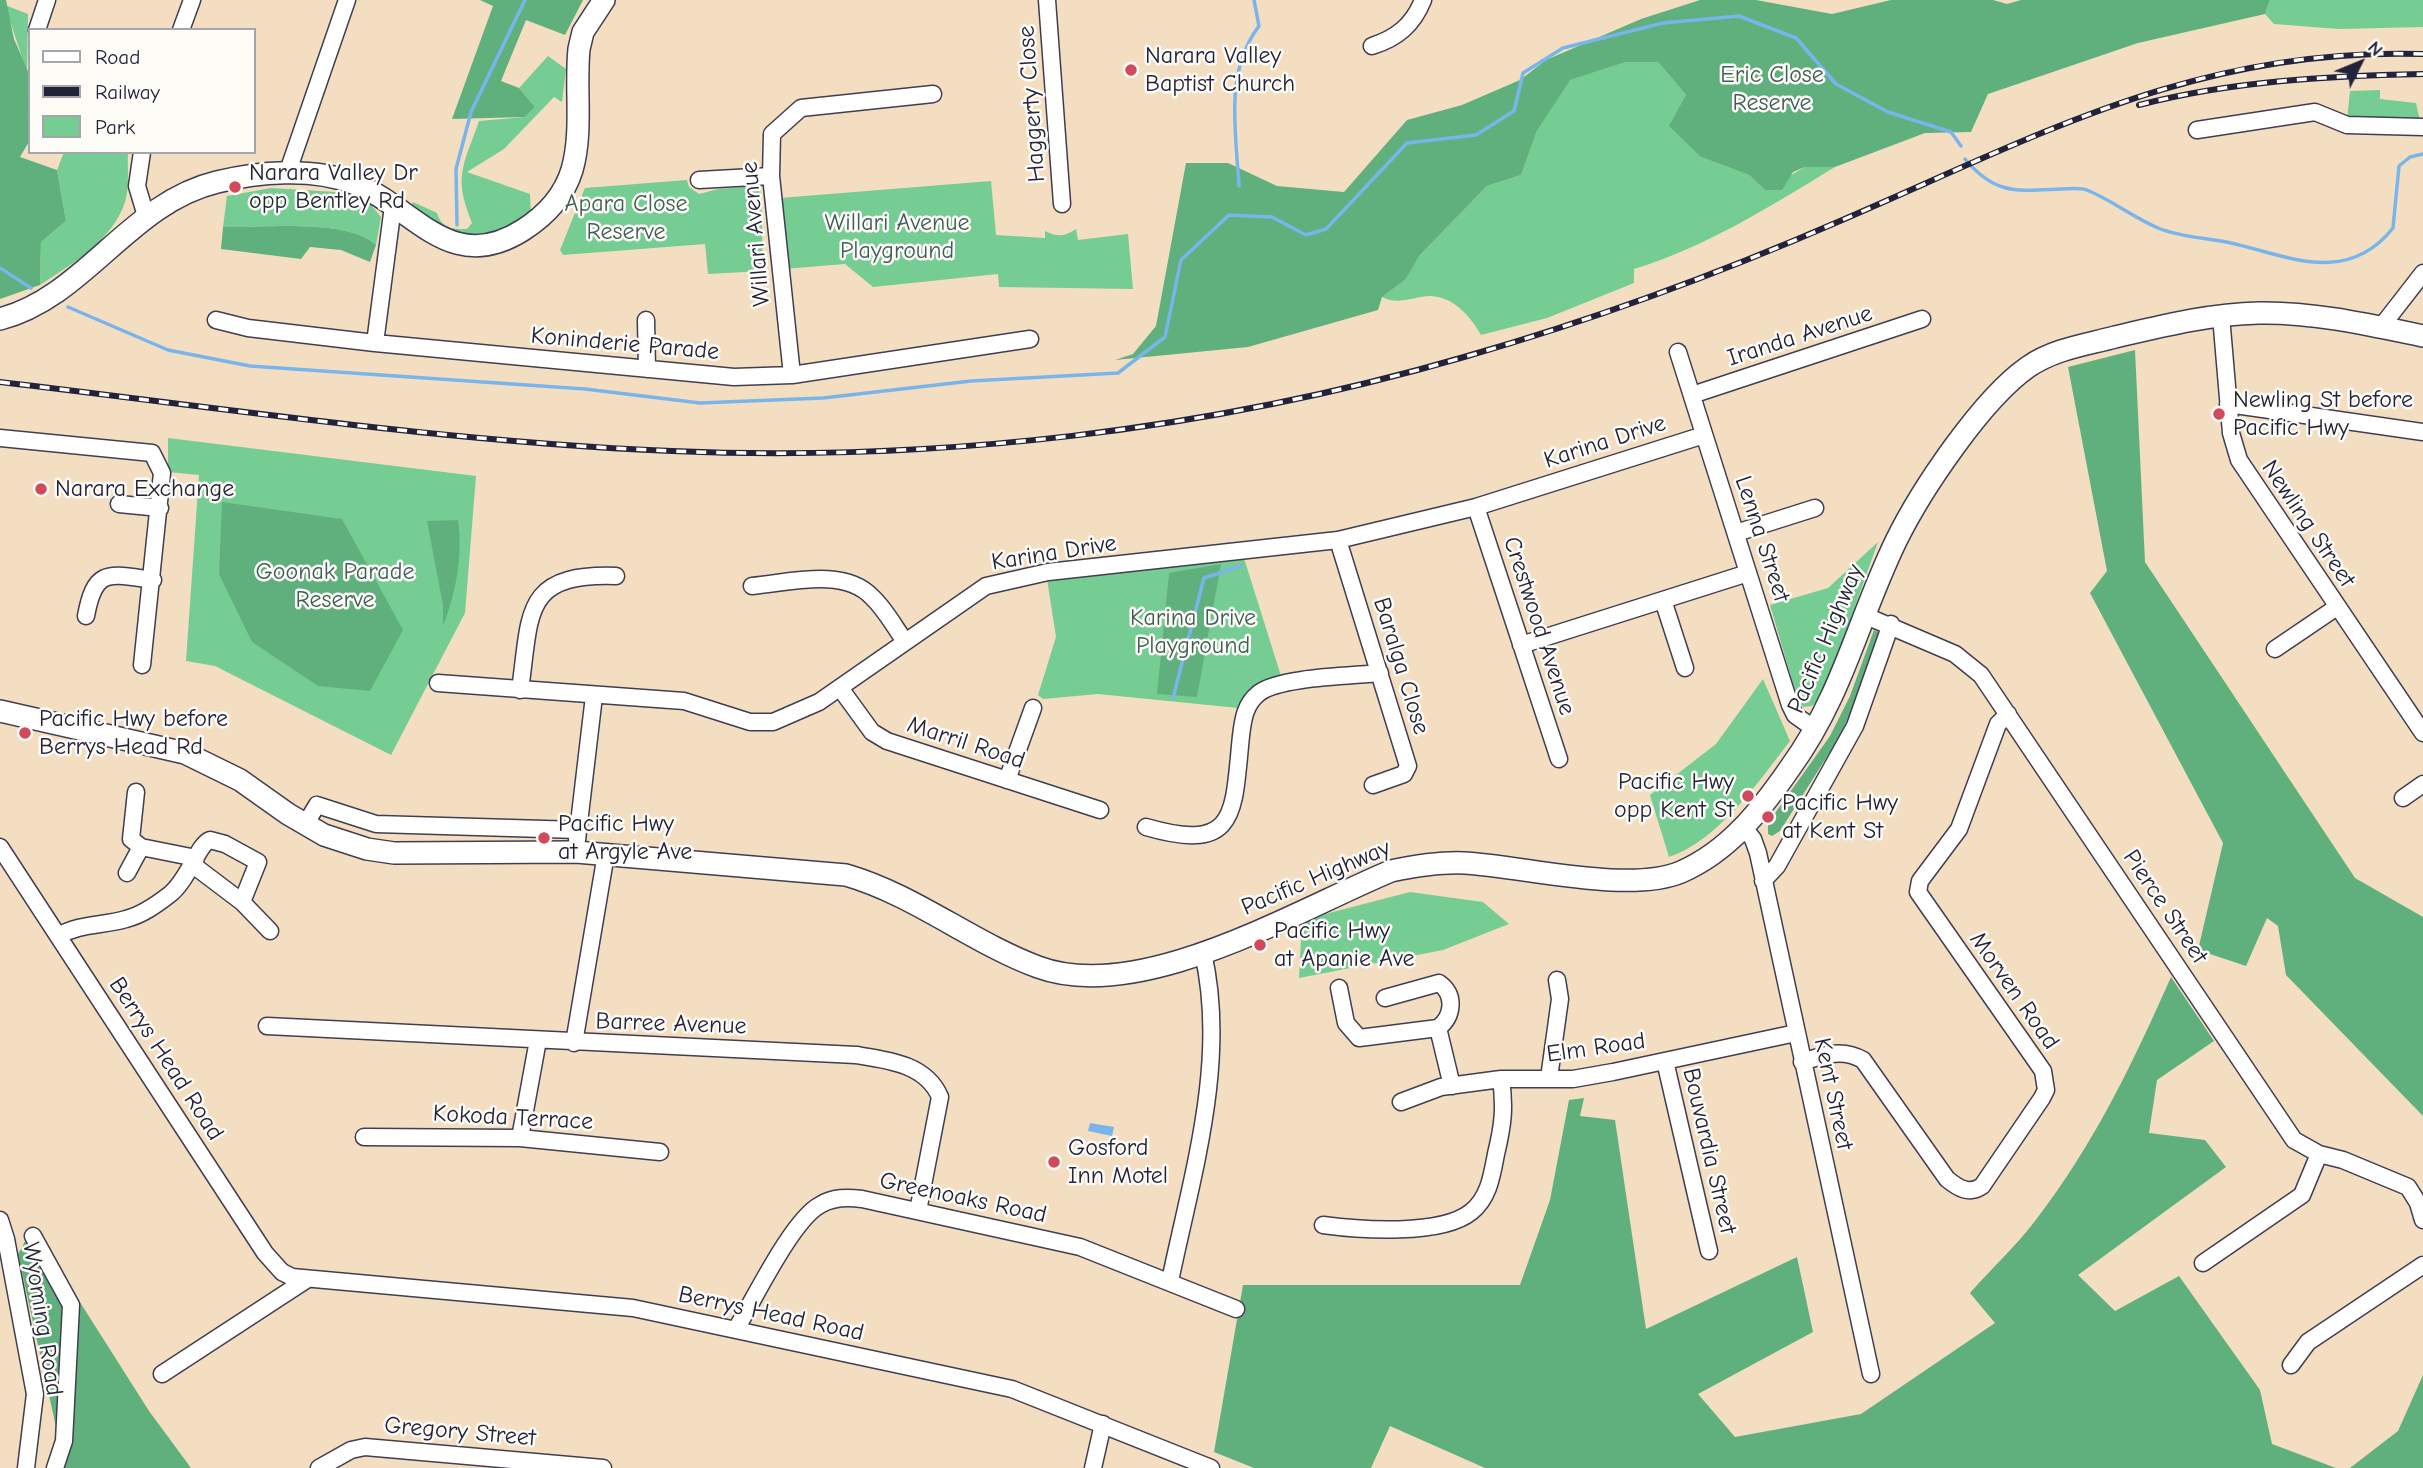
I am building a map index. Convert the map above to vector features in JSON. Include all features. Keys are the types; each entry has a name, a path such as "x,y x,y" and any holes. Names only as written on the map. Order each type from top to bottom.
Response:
{"main road":[{"path":"0,319 25,311 46,299 146,216 179,196 213,183 287,174 352,182 393,206 430,233 454,243 475,246 494,244 515,235 551,206 567,182 576,152 577,70 583,32 604,0"},
{"name":"Pacific Highway","path":"0,711 185,753 240,779 305,825 354,846 394,853 576,852 846,875 875,883 908,898 1020,960 1060,973 1092,975 1122,972 1160,966 1203,953 1391,871 1420,865 1462,863 1624,880 1650,879 1679,873 1711,855 1744,828 1816,730 1843,678 1895,544 1918,501 1983,412 2025,369 2056,352 2074,347 2221,316 2283,314 2381,327 2423,336"}],"street":[{"path":"38,28 47,0"},
{"path":"182,28 192,0"},
{"path":"287,174 347,0"},
{"name":"Haggerty Close","path":"1047,0 1062,204"},
{"path":"1372,47 1401,32 1415,18 1423,0"},
{"name":"Willari Avenue","path":"792,375 771,176 772,134 801,108 933,94"},
{"path":"2196,130 2315,112 2347,125 2423,127"},
{"path":"142,154 137,186 146,216"},
{"path":"699,180 771,176"},
{"path":"375,343 393,206"},
{"path":"2381,327 2423,273"},
{"name":"Newling Street","path":"2221,316 2234,447 2246,473 2423,733"},
{"name":"Iranda Avenue","path":"1692,395 1922,319"},
{"name":"Koninderie Parade","path":"216,320 248,328 375,343 734,377 792,375 1030,339"},
{"path":"646,320 647,369"},
{"name":"Lenna Street","path":"1678,352 1790,705 1795,715 1816,730"},
{"path":"2228,404 2423,432"},
{"name":"Karina Drive","path":"438,683 684,701 750,722 773,722 796,714 840,688 904,640 986,586 1016,578 1338,540 1476,507 1704,435"},
{"path":"0,438 152,453 162,473 142,666"},
{"path":"120,504 160,508"},
{"name":"Crestwood Avenue","path":"1476,507 1559,759"},
{"path":"1736,533 1815,508"},
{"name":"Baralga Close","path":"1338,540 1408,766 1404,774 1373,785"},
{"path":"1521,645 1748,573"},
{"path":"86,616 90,592 102,578 113,575 153,580"},
{"path":"520,690 530,617 541,596 564,578 616,576"},
{"path":"752,586 833,580 852,584 872,596 904,640"},
{"path":"1663,600 1685,668"},
{"path":"2275,649 2337,607"},
{"name":"Pierce Street","path":"1866,615 1891,624 1969,663 1981,675 2294,1140 2319,1154 2343,1160 2408,1186 2418,1203 2423,1220"},
{"path":"1763,881 1777,866 1845,746 1863,705 1891,624"},
{"path":"1146,827 1189,837 1213,832 1222,825 1235,793 1246,708 1264,689 1280,684 1380,673"},
{"name":"Marril Road","path":"840,688 879,737 1100,810"},
{"path":"576,852 594,696"},
{"path":"1007,780 1033,708"},
{"name":"Morven Road","path":"1802,1062 1840,1052 1863,1060 1947,1179 1958,1188 1970,1191 1982,1186 2038,1106 2046,1090 2043,1071 1918,891 1920,881 1959,829 1998,724 2008,714"},
{"path":"2403,798 2423,784"},
{"path":"136,792 131,839 141,847 195,861 270,931"},
{"path":"305,825 317,805 376,824 579,830"},
{"name":"Kent Street","path":"1744,828 1753,839 1763,881 1871,1374"},
{"path":"58,936 78,925 125,920 142,913 176,890 203,844 215,840 258,862 242,902"},
{"name":"Berrys Head Road","path":"0,847 265,1253 282,1272 306,1280 633,1308 736,1329 1012,1389 1211,1468"},
{"path":"127,873 141,847"},
{"path":"574,1043 606,854"},
{"path":"1170,1281 1197,1148 1213,1046 1209,979 1203,953"},
{"path":"1549,1078 1560,999 1556,981"},
{"path":"1339,988 1346,1023 1359,1038 1438,1028 1451,1016 1452,1010 1445,988 1439,983 1385,998"},
{"name":"Barree Avenue","path":"267,1026 856,1055 887,1059 928,1076 940,1097 918,1211"},
{"path":"1438,1028 1452,1086"},
{"name":"Elm Road","path":"1401,1101 1452,1086 1501,1079 1573,1079 1796,1033"},
{"path":"520,1138 538,1040"},
{"name":"Bouvardia Street","path":"1665,1061 1709,1251"},
{"path":"1323,1225 1359,1230 1451,1224 1472,1211 1488,1190 1505,1113 1501,1079"},
{"name":"Kokoda Terrace","path":"364,1137 520,1138 660,1152"},
{"path":"2203,1263 2302,1195 2319,1154"},
{"name":"Greenoaks Road","path":"736,1329 794,1232 819,1205 841,1198 918,1211 1073,1245 1237,1309"},
{"name":"Wyoming Road","path":"0,1220 35,1394 26,1468"},
{"path":"33,1236 71,1305 64,1441 55,1468"},
{"path":"2291,1365 2308,1342 2423,1265"},
{"path":"162,1374 306,1280"},
{"path":"1093,1468 1103,1424"},
{"name":"Gregory Street","path":"318,1468 351,1450 365,1447 425,1460 603,1468"}],"green space":[{"path":"0,0 6,0 14,39 28,71 28,143 20,157 57,170 66,221 41,242 40,285 0,299"},
{"path":"480,0 583,0 565,35 526,20 501,81 519,88 535,107 525,117 452,119 493,6"},
{"name":"Eric Close Reserve","path":"1700,0 1756,0 1832,14 1891,0 1993,0 2007,4 2021,0 2270,0 2265,14 2138,43 1988,94 1971,132 1925,133 1835,167 1805,167 1793,172 1782,190 1765,190 1749,175 1701,157 1669,126 1686,95 1658,62 1626,62 1570,80 1537,131 1521,175 1487,186 1419,256 1405,280 1382,297 1378,310 1248,347 1115,360 1133,354 1156,326 1186,163 1228,163 1277,186 1344,192 1407,120 1462,105 1520,80 1546,60 1641,19"},
{"path":"2270,0 2423,0 2423,27 2339,29 2274,24 2265,14"},
{"path":"5,5 28,14 27,73"},
{"path":"548,56 566,69 562,102 554,97 504,149 467,172 530,194 531,216 498,231 469,235 440,226 410,207 413,202 437,213 449,227 467,229 472,223 463,194 462,172 479,121 525,117 535,107 519,88"},
{"path":"1626,62 1658,62 1686,95 1701,157 1749,175 1765,190 1805,167 1835,167 1762,211 1712,237 1634,269 1634,283 1547,318 1481,335 1467,315 1447,300 1424,296 1394,301 1382,297 1405,280 1414,261 1487,186 1521,175 1537,131 1569,80"},
{"path":"2380,90 2380,99 2416,103 2420,121 2347,120 2350,91"},
{"path":"63,154 128,154 127,196 119,216 101,239 78,260 40,285 41,242 66,221 57,170"},
{"name":"Apara Close Reserve","path":"687,180 689,187 699,194 718,189 753,186 761,193 763,271 708,274 705,244 563,255 560,250 585,188"},
{"name":"Willari Avenue Playground","path":"991,181 996,235 1045,238 1045,231 1060,235 1076,229 1078,240 1128,234 1133,289 999,287 998,274 873,287 845,264 784,269 780,198"},
{"path":"271,188 351,193 370,204 381,217 376,245 346,231 326,228 223,227 227,196"},
{"path":"223,227 326,228 346,231 376,245 370,262 341,250 310,247 301,259 221,249"},
{"path":"2135,350 2145,562 2355,878 2423,917 2423,1116 2286,975 2278,926 2267,918 2246,966 2198,950 2223,843 2090,593 2107,571 2068,367"},
{"name":"Goonak Parade Reserve","path":"168,438 476,476 465,613 391,755 215,666 186,661 199,475 168,472"},
{"path":"222,502 342,519 403,630 370,691 318,686 252,642 219,574"},
{"path":"458,520 460,547 457,574 452,601 443,626 443,605 427,521"},
{"path":"1878,542 1824,693 1812,706 1803,707 1798,701 1770,605 1828,588"},
{"name":"Karina Drive Playground","path":"1243,555 1281,676 1255,686 1238,708 1098,694 1043,699 1038,695 1056,637 1047,579"},
{"path":"1221,564 1197,697 1157,694 1169,573"},
{"path":"1874,630 1878,632 1878,637 1864,682 1840,736 1780,831 1772,836 1768,834 1768,823 1830,736 1850,696"},
{"path":"1763,679 1790,741 1721,824 1687,849 1669,857 1650,795 1716,744"},
{"path":"1410,892 1483,902 1509,924 1443,950 1299,978 1302,920"},
{"path":"2171,977 2214,1041 2157,1080 2149,1133 2205,1140 2226,1167 2078,1275 2115,1311 2179,1276 2260,1390 2272,1444 2336,1468 1485,1468 1390,1426 1371,1468 1254,1468 1214,1452 1243,1285 1520,1285 1550,1200 1569,1100 1584,1098 1580,1116 1615,1120 1646,1329 1797,1257 1813,1332 1698,1394 1735,1437 1861,1414 1995,1323 1970,1293 2028,1230 2056,1193 2094,1134 2127,1072"},
{"path":"28,1236 45,1247 149,1411 191,1468 65,1468 18,1254"},
{"path":"2423,1375 2423,1468 2350,1468 2398,1431"}],"water":[{"path":"1090,1123 1114,1127 1112,1136 1088,1131"}],"waterway":[{"path":"457,225 456,169 471,112 525,0"},
{"path":"1239,186 1235,124 1236,83 1248,44 1259,26 1254,0"},
{"path":"68,307 168,350 250,366 585,389 700,403 823,398 971,381 1118,373 1165,337 1181,260 1229,215 1272,217 1306,235 1326,229 1407,143 1476,135 1514,111 1523,73 1563,48 1663,23 1739,16 1796,38 1836,84 1888,112 1951,132 1961,146"},
{"path":"1965,159 1986,179 2007,188 2084,189 2166,231 2295,259 2337,262 2356,257 2375,246 2393,228 2399,166 2410,157 2423,154"},
{"path":"0,268 31,288"},
{"path":"1173,698 1204,578 1241,566"}],"railway":[{"path":"0,382 419,432 588,447 772,453 872,451 972,446 1072,436 1171,422 1368,383 1560,328 1748,259 2053,129 2192,81 2265,65 2341,56 2423,54"},
{"path":"2139,105 2209,90 2280,81 2423,74"}],"place":[{"name":"Narara Valley Baptist Church","path":"1131,70"},
{"name":"Narara Valley Dr opp Bentley Rd","path":"235,187"},
{"name":"Newling St before Pacific Hwy","path":"2219,414"},
{"name":"Narara Exchange","path":"41,489"},
{"name":"Pacific Hwy before Berrys Head Rd","path":"25,733"},
{"name":"Pacific Hwy opp Kent St","path":"1748,796"},
{"name":"Pacific Hwy at Kent St","path":"1768,817"},
{"name":"Pacific Hwy at Argyle Ave","path":"544,838"},
{"name":"Pacific Hwy at Apanie Ave","path":"1260,945"},
{"name":"Gosford Inn Motel","path":"1054,1162"}]}
